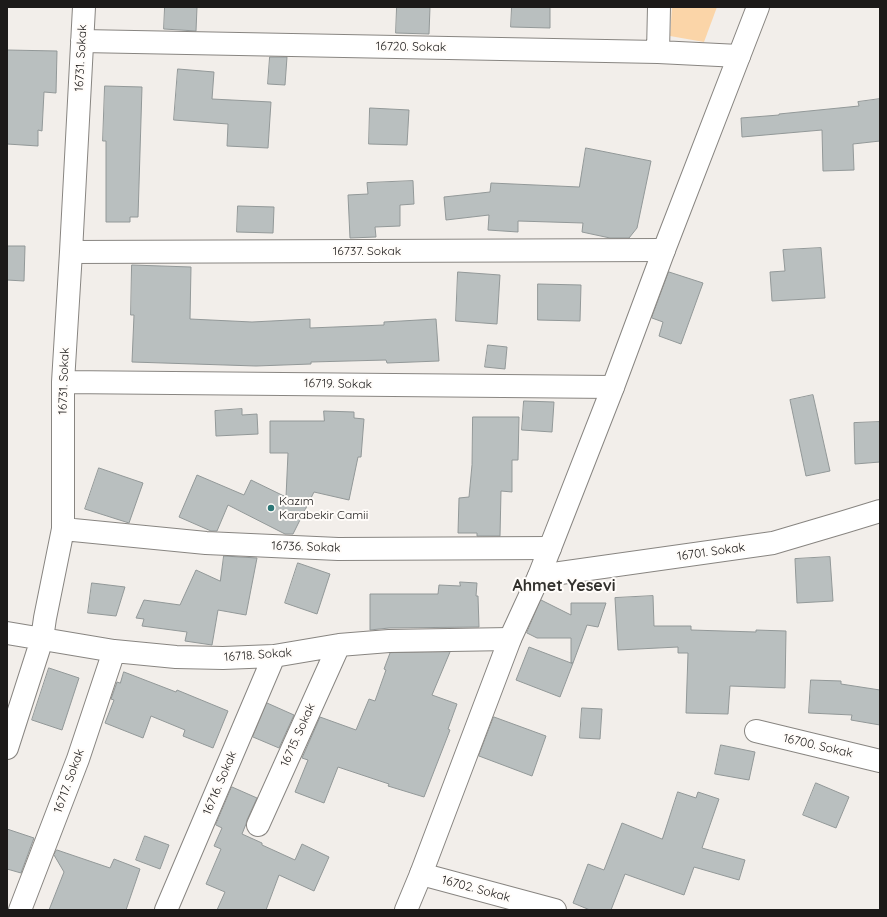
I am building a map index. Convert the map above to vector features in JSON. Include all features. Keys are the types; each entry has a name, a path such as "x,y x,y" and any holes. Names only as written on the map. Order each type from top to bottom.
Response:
{"street":[{"name":"16731. Sokak","path":"7,748 42,640 44,618 63,529 63,382 84,7"},
{"path":"658,7 658,52"},
{"path":"406,910 510,639 539,576 613,387 758,7"},
{"name":"16720. Sokak","path":"82,41 658,52 739,56"},
{"name":"16737. Sokak","path":"71,252 664,250"},
{"name":"16719. Sokak","path":"63,382 613,387"},
{"name":"16701. Sokak","path":"539,576 773,543 880,511"},
{"name":"16736. Sokak","path":"63,529 206,543 338,549 550,548"},
{"name":"16718. Sokak","path":"7,633 114,651 176,657 223,658 274,656 339,645 389,641 510,639"},
{"name":"16715. Sokak","path":"258,825 339,645"},
{"name":"16717. Sokak","path":"20,910 78,758 114,651"},
{"name":"16716. Sokak","path":"166,910 274,656"},
{"name":"16700. Sokak","path":"756,731 880,761"},
{"name":"16702. Sokak","path":"421,874 555,910"}],"shaded area":[{"path":"672,7 717,7 704,42 670,36"}],"building":[{"path":"165,7 197,7 196,31 164,29"},
{"path":"397,7 430,7 429,34 396,33"},
{"path":"512,7 550,7 550,28 511,27"},
{"path":"7,50 57,51 56,93 44,92 42,131 38,130 38,146 7,144"},
{"path":"270,57 287,57 285,85 268,84"},
{"path":"178,69 214,72 212,99 271,102 268,148 227,146 228,124 174,120"},
{"path":"105,86 142,87 138,217 130,217 130,222 106,222 106,141 103,141"},
{"path":"880,99 880,141 853,144 854,170 823,171 822,130 742,137 741,118 859,106 858,102"},
{"path":"370,108 409,110 407,145 369,144"},
{"path":"586,148 651,161 637,228 629,238 610,238 582,232 583,223 518,221 518,232 488,230 489,215 446,220 444,197 490,192 491,183 579,187"},
{"path":"413,181 414,204 400,205 400,226 375,227 376,237 350,238 348,195 368,194 367,183"},
{"path":"238,206 274,207 273,233 237,232"},
{"path":"7,246 25,246 24,281 7,280"},
{"path":"821,248 825,298 772,301 770,272 785,271 783,250"},
{"path":"132,265 191,267 190,319 252,322 310,319 310,328 384,325 384,322 436,319 439,361 387,363 386,360 311,362 311,364 256,366 132,362 134,315 131,315"},
{"path":"458,272 500,275 497,324 456,321"},
{"path":"669,272 703,283 681,344 659,336 663,322 652,318"},
{"path":"538,284 581,285 580,321 538,320"},
{"path":"488,345 507,347 505,369 485,367"},
{"path":"813,395 830,471 806,476 790,400"},
{"path":"524,401 554,402 552,432 522,430"},
{"path":"242,409 242,415 257,414 258,434 216,436 215,411"},
{"path":"324,411 354,412 354,418 364,419 361,457 358,457 349,500 314,492 293,534 285,534 228,505 217,531 211,531 179,517 197,475 244,495 251,480 286,497 288,453 270,453 270,421 324,421"},
{"path":"473,417 519,417 518,460 512,460 512,492 501,491 500,536 477,536 477,533 458,533 459,498 469,497 472,465"},
{"path":"880,422 880,462 855,464 854,423"},
{"path":"99,468 143,483 129,523 85,509"},
{"path":"224,556 257,558 246,615 218,610 212,645 185,641 187,632 142,626 144,619 136,618 144,600 180,605 196,570 220,581"},
{"path":"830,557 833,601 797,603 795,559"},
{"path":"298,563 330,574 317,614 285,603"},
{"path":"460,582 477,583 476,596 478,596 479,627 389,628 370,630 370,594 438,594 439,585 460,586"},
{"path":"92,583 125,587 116,616 88,613"},
{"path":"653,596 654,626 691,626 691,630 756,632 756,630 786,631 785,688 730,686 728,714 686,713 688,653 678,653 678,647 618,650 615,598"},
{"path":"541,600 571,615 571,603 606,603 598,627 587,625 560,697 516,680 529,647 571,663 571,638 537,638 527,633"},
{"path":"450,652 432,695 457,704 448,729 450,730 424,797 388,786 389,784 338,767 324,803 295,792 308,760 302,758 320,717 356,730 369,699 375,701 386,670 384,669 390,653"},
{"path":"49,668 79,678 62,730 32,720"},
{"path":"124,672 176,692 177,690 228,711 213,748 183,736 185,730 151,716 143,738 105,723 114,700 111,699 117,682 120,683"},
{"path":"811,680 841,681 841,684 880,690 880,725 851,720 852,715 809,713"},
{"path":"267,703 294,715 279,748 253,737"},
{"path":"582,708 602,709 600,739 580,738"},
{"path":"494,717 546,736 532,776 479,756"},
{"path":"721,745 755,752 749,780 715,774"},
{"path":"816,783 849,797 836,828 803,815"},
{"path":"232,787 257,798 242,834 295,860 302,844 329,857 314,891 279,875 266,910 217,910 225,892 206,884 221,849 214,846 222,828 216,825"},
{"path":"678,792 696,798 698,792 719,799 702,848 745,860 739,880 694,867 684,895 625,874 611,910 590,910 573,903 588,864 604,870 622,823 662,839"},
{"path":"7,829 34,838 21,873 7,869"},
{"path":"145,836 169,845 160,869 136,860"},
{"path":"57,850 110,868 114,859 140,869 126,910 49,910 64,872 54,855"}],"place":[{"name":"Kazım Karabekir Camii","path":"271,508"}],"district":[{"name":"Ahmet Yesevi","path":"564,586"}]}
